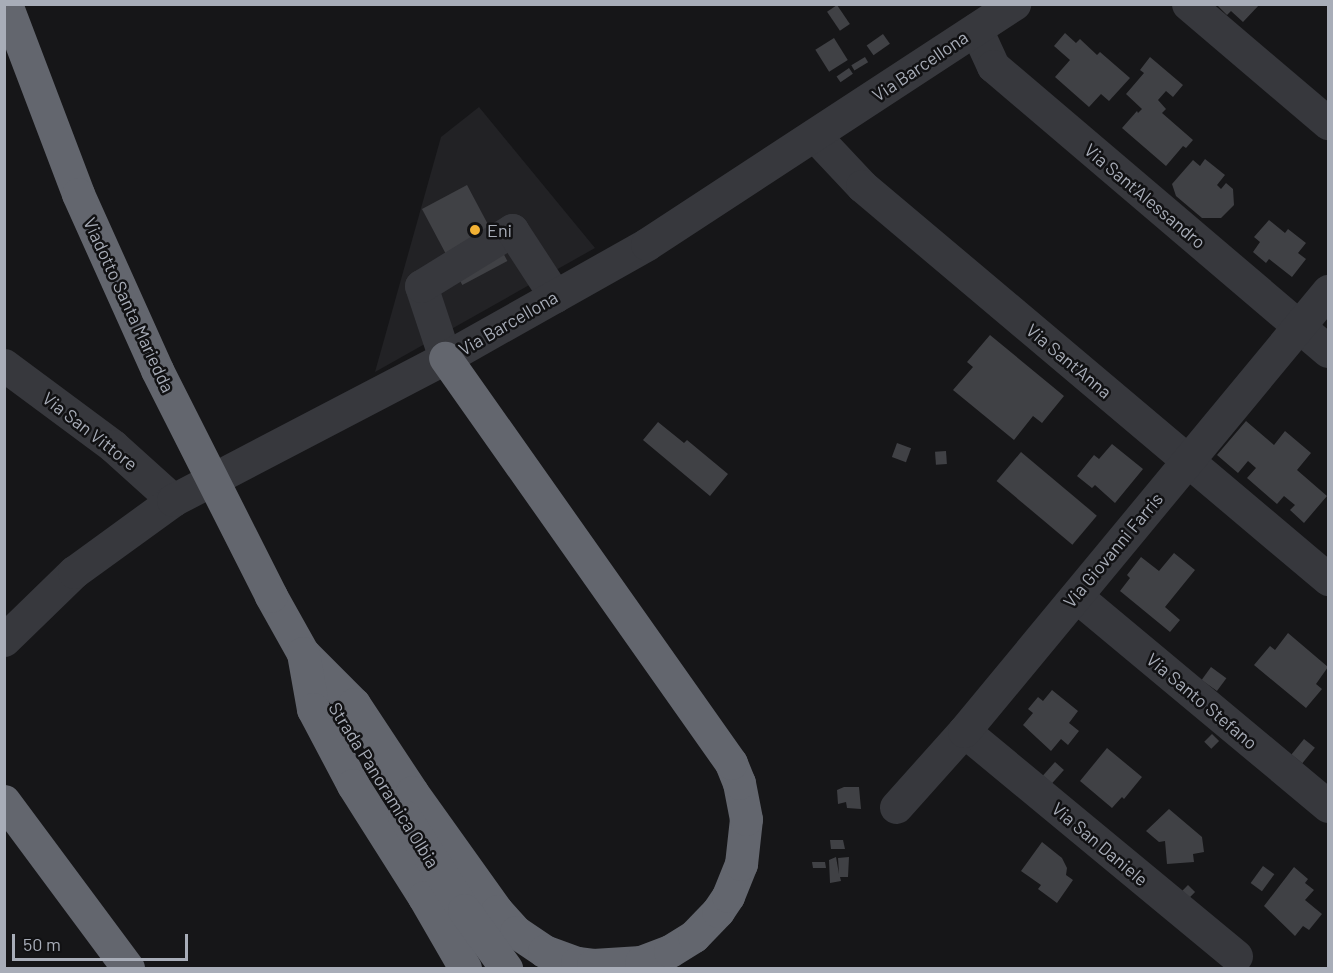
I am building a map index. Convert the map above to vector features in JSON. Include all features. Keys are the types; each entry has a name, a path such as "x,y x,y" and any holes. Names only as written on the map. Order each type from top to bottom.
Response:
{"highway":[{"name":"Viadotto Santa Mariedda","path":"6,4 78,194 157,370 271,596"},
{"path":"446,358 731,763 739,783 745,812 746,841 741,864 728,896 718,911 694,936 674,969"},
{"name":"Strada Panoramica Olbia","path":"271,596 303,653 464,910 506,969"},
{"path":"303,653 354,704 412,792 497,911 530,942 544,951 577,963 611,966 641,962 670,951 694,936"},
{"path":"303,653 313,710 352,785 424,897 465,969"},
{"path":"4,801 129,969"}],"street":[{"path":"1188,4 1329,123"},
{"name":"Via Barcellona","path":"4,640 74,572 173,500 446,358 647,244 815,136 997,13"},
{"name":"Via Sant'Alessandro","path":"997,13 993,66 1329,351"},
{"name":"Via Sant'Anna","path":"815,136 862,186 1329,579"},
{"path":"446,358 421,286 512,230 555,296"},
{"name":"Via Giovanni Farris","path":"896,807 964,731 1329,291"},
{"name":"Via San Vittore","path":"4,365 112,446 173,500"},
{"name":"Via Santo Stefano","path":"1076,596 1329,806"},
{"name":"Via San Daniele","path":"964,731 1236,956"}],"shaded area":[{"path":"479,107 595,248 375,372 441,137"}],"building":[{"path":"1216,4 1260,4 1243,22 1231,11 1227,15"},
{"path":"837,5 850,24 840,31 827,12"},
{"path":"1065,33 1076,43 1080,39 1097,55 1100,52 1130,78 1109,101 1101,94 1089,107 1055,77 1070,60 1054,46"},
{"path":"883,34 890,44 873,55 867,45"},
{"path":"834,38 848,60 829,72 815,50"},
{"path":"865,57 868,62 854,70 851,65"},
{"path":"1150,57 1183,85 1173,97 1166,91 1158,100 1166,109 1162,113 1193,140 1186,148 1183,146 1166,166 1122,128 1137,111 1138,113 1142,109 1126,94 1144,73 1140,70"},
{"path":"849,68 853,74 840,82 837,76"},
{"path":"1205,159 1225,175 1217,185 1221,189 1226,183 1233,189 1234,205 1221,218 1202,218 1176,196 1172,184 1193,160 1200,166"},
{"path":"467,185 507,261 462,285 422,209"},
{"path":"1269,220 1285,233 1288,229 1306,243 1298,253 1306,259 1292,277 1269,259 1266,263 1253,252 1260,242 1254,237"},
{"path":"990,335 1064,396 1042,423 1033,416 1014,440 953,390 973,367 967,362"},
{"path":"1246,421 1274,445 1285,431 1311,453 1297,470 1327,496 1304,523 1290,510 1295,505 1284,496 1277,504 1247,478 1256,468 1248,461 1238,473 1217,455"},
{"path":"658,422 684,443 687,440 728,474 710,496 643,440"},
{"path":"897,443 911,448 906,462 892,457"},
{"path":"1112,444 1143,469 1115,503 1095,485 1092,488 1077,476 1094,455 1099,459"},
{"path":"946,451 947,464 936,465 935,452"},
{"path":"1021,452 1097,516 1072,545 997,481"},
{"path":"1174,553 1195,570 1165,607 1180,620 1170,632 1120,591 1130,578 1127,575 1141,557 1159,571"},
{"path":"1288,633 1328,667 1316,684 1322,689 1306,708 1254,665 1270,646 1275,650"},
{"path":"1211,667 1226,678 1217,691 1202,680"},
{"path":"1052,690 1078,711 1069,723 1079,731 1068,745 1061,739 1051,751 1023,725 1033,713 1028,709 1038,697 1043,701"},
{"path":"1212,734 1219,741 1211,749 1204,742"},
{"path":"1304,739 1315,748 1302,763 1291,755"},
{"path":"1107,748 1142,777 1124,799 1122,797 1112,808 1080,781"},
{"path":"1055,762 1064,770 1052,783 1043,775"},
{"path":"844,787 859,787 861,809 847,808 846,802 838,804 837,790"},
{"path":"1169,809 1202,837 1204,852 1193,854 1194,862 1167,864 1165,841 1159,842 1146,831"},
{"path":"830,840 843,840 845,849 831,849"},
{"path":"1042,842 1062,858 1067,868 1066,875 1073,880 1057,903 1038,889 1041,885 1021,871"},
{"path":"836,857 839,874 838,858 849,857 848,877 840,877 841,881 830,883 829,860"},
{"path":"812,862 825,862 826,868 813,868"},
{"path":"1263,866 1274,874 1262,891 1251,883"},
{"path":"1294,867 1308,879 1305,883 1314,890 1305,900 1322,914 1309,930 1303,926 1295,936 1264,906"},
{"path":"1188,885 1195,892 1189,898 1182,891"}],"place":[{"name":"Eni","path":"475,230"}]}
